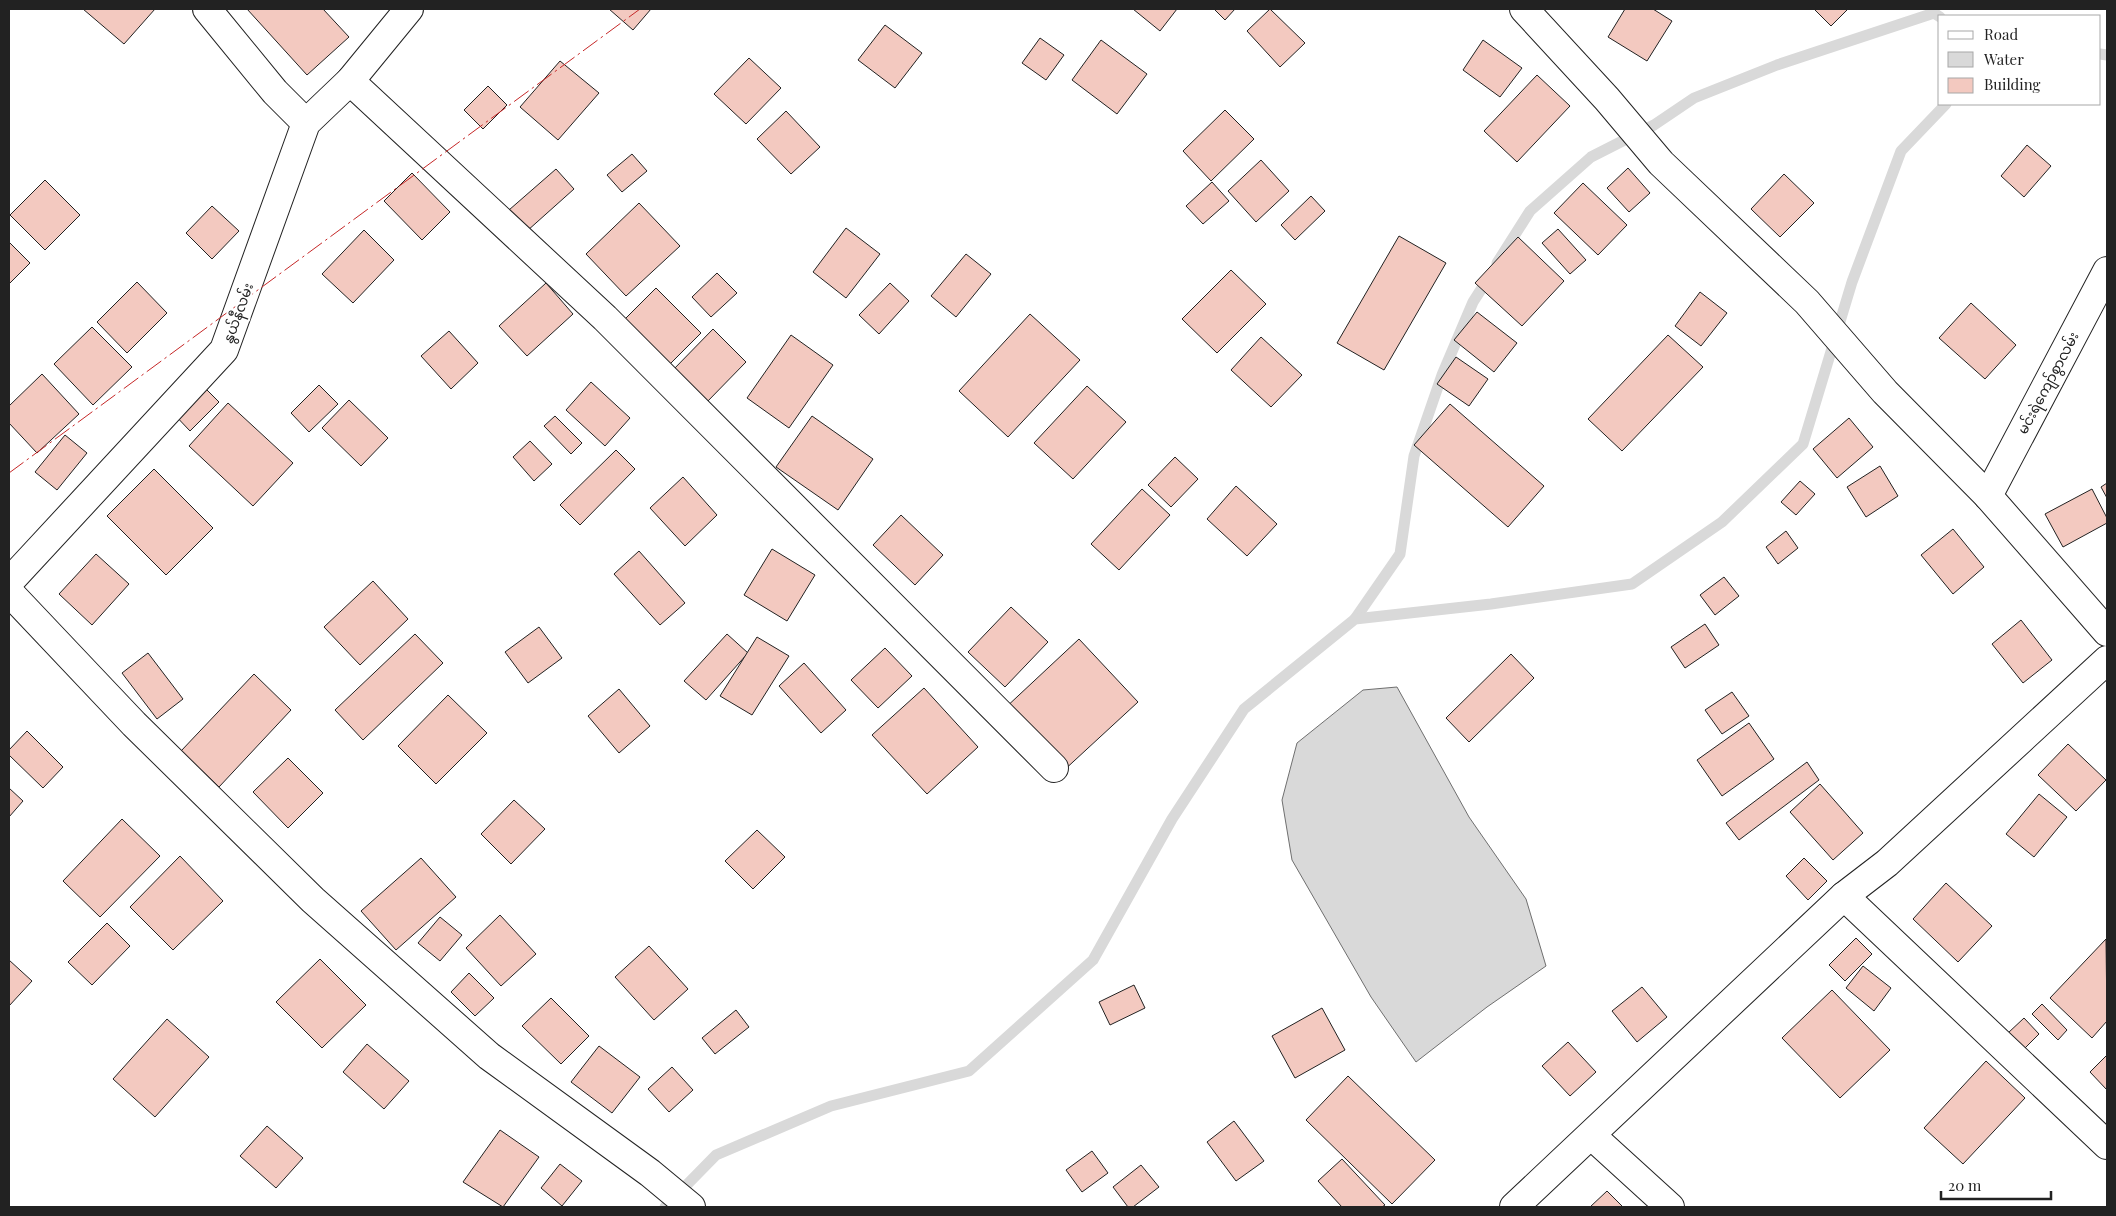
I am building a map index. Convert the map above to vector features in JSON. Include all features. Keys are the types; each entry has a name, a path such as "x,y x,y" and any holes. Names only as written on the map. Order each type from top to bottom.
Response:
{"street":[{"path":"206,9 275,92 306,123"},
{"name":"နွယ်နီလမ်း","path":"9,582 224,350 306,123 350,81 409,9"},
{"path":"1524,9 1607,99 1661,163 1807,302 1885,392 1988,496 2107,632"},
{"path":"350,81 605,318 1054,768"},
{"name":"မင်းရဲကျော်စွာလမ်း","path":"1988,496 2107,271"},
{"path":"9,592 134,724 312,900 489,1056 650,1173 691,1207"},
{"path":"1514,1207 1592,1136 1844,896 1887,863 2107,660"},
{"path":"1844,896 2107,1145"},
{"path":"1592,1136 1670,1207"}],"water":[{"path":"1397,687 1469,817 1526,899 1546,966 1487,1007 1416,1062 1371,997 1292,860 1282,800 1297,743 1363,690"}],"building":[{"path":"83,9 155,9 124,44"},
{"path":"247,9 323,9 349,37 307,75"},
{"path":"609,9 651,9 633,30"},
{"path":"1133,9 1177,9 1160,31"},
{"path":"1214,9 1235,9 1225,20"},
{"path":"1270,9 1305,43 1280,67 1247,31"},
{"path":"1625,9 1653,9 1672,21 1647,61 1608,37"},
{"path":"1814,9 1848,9 1831,26"},
{"path":"885,25 922,53 895,88 858,60"},
{"path":"1040,38 1064,55 1046,80 1022,63"},
{"path":"1101,40 1147,74 1117,114 1072,80"},
{"path":"1483,40 1522,68 1500,97 1463,70"},
{"path":"749,58 781,88 746,124 714,94"},
{"path":"560,61 599,93 558,140 520,107"},
{"path":"1537,75 1570,106 1517,162 1484,131"},
{"path":"488,86 507,105 483,129 464,110"},
{"path":"1225,110 1254,139 1211,181 1183,151"},
{"path":"786,111 820,147 791,174 757,139"},
{"path":"2027,145 2051,166 2024,197 2001,176"},
{"path":"632,154 647,171 622,192 607,175"},
{"path":"1261,160 1289,191 1256,222 1228,191"},
{"path":"1628,168 1650,193 1629,212 1607,188"},
{"path":"556,169 574,189 527,231 509,210"},
{"path":"412,173 450,212 422,240 384,201"},
{"path":"1784,174 1814,203 1780,237 1751,209"},
{"path":"45,180 80,215 45,250 10,215"},
{"path":"1212,182 1229,201 1203,224 1186,206"},
{"path":"1583,183 1627,225 1598,255 1554,213"},
{"path":"1311,196 1325,211 1295,240 1281,225"},
{"path":"639,203 680,246 626,296 586,254"},
{"path":"212,206 239,231 212,259 186,233"},
{"path":"846,228 880,254 846,298 813,272"},
{"path":"1558,229 1586,260 1570,274 1542,243"},
{"path":"364,230 394,260 353,303 322,274"},
{"path":"1399,236 1446,263 1384,370 1337,343"},
{"path":"1518,237 1564,281 1522,326 1475,283"},
{"path":"9,242 30,263 9,284"},
{"path":"966,254 991,274 956,317 931,296"},
{"path":"1231,270 1266,304 1217,353 1182,319"},
{"path":"717,273 737,293 711,317 692,297"},
{"path":"137,282 167,313 127,353 97,322"},
{"path":"546,283 573,314 527,356 499,326"},
{"path":"890,283 909,301 879,334 859,315"},
{"path":"656,288 701,333 668,366 622,322"},
{"path":"1700,292 1727,313 1701,346 1675,326"},
{"path":"1971,303 2016,345 1985,379 1939,338"},
{"path":"1477,312 1517,343 1494,372 1454,340"},
{"path":"1030,314 1080,360 1008,437 959,391"},
{"path":"92,327 132,367 93,405 54,364"},
{"path":"713,329 746,362 705,404 672,371"},
{"path":"449,331 478,363 451,389 421,356"},
{"path":"791,335 833,365 789,428 747,398"},
{"path":"1668,335 1703,367 1622,451 1588,419"},
{"path":"1261,337 1302,375 1271,407 1231,370"},
{"path":"1456,357 1488,379 1469,406 1437,384"},
{"path":"42,374 79,414 37,453 9,423 9,406"},
{"path":"591,382 630,418 605,446 566,410"},
{"path":"200,383 219,402 190,431 172,412"},
{"path":"319,385 338,404 309,432 291,413"},
{"path":"1087,386 1126,422 1073,479 1034,443"},
{"path":"349,400 388,438 361,466 322,428"},
{"path":"228,403 293,463 253,506 189,446"},
{"path":"1450,404 1544,486 1508,527 1414,445"},
{"path":"555,416 582,443 571,454 544,426"},
{"path":"812,416 873,459 838,510 776,467"},
{"path":"1849,418 1873,447 1837,478 1813,449"},
{"path":"65,435 87,453 57,490 35,472"},
{"path":"530,441 552,464 534,481 513,457"},
{"path":"616,450 635,469 580,525 560,505"},
{"path":"1175,457 1198,479 1171,507 1148,485"},
{"path":"1880,466 1898,496 1866,517 1847,487"},
{"path":"154,469 213,528 166,575 107,516"},
{"path":"683,477 717,515 685,546 650,508"},
{"path":"1800,481 1815,494 1796,515 1781,502"},
{"path":"2107,483 2107,498 2101,487"},
{"path":"1236,486 1277,524 1247,556 1207,519"},
{"path":"1142,489 1170,515 1119,570 1091,544"},
{"path":"2092,489 2107,518 2107,523 2063,547 2045,514"},
{"path":"901,515 943,555 915,585 873,545"},
{"path":"1953,529 1984,567 1953,594 1921,555"},
{"path":"1786,531 1798,548 1778,564 1766,547"},
{"path":"772,549 815,575 787,621 744,595"},
{"path":"639,551 685,603 660,625 614,574"},
{"path":"96,554 129,584 92,625 59,594"},
{"path":"1724,577 1739,596 1715,615 1700,595"},
{"path":"373,581 408,619 360,665 324,627"},
{"path":"1011,607 1048,642 1005,687 968,652"},
{"path":"2021,620 2052,660 2023,683 1992,644"},
{"path":"1705,624 1719,645 1685,668 1671,647"},
{"path":"539,627 562,658 528,683 505,652"},
{"path":"415,634 443,663 363,740 335,710"},
{"path":"727,634 748,653 706,700 684,681"},
{"path":"757,637 789,656 752,715 720,696"},
{"path":"1079,639 1138,702 1061,773 1003,710"},
{"path":"885,648 912,676 878,708 851,680"},
{"path":"148,653 183,699 157,719 122,673"},
{"path":"1511,654 1534,678 1469,742 1446,718"},
{"path":"804,663 846,710 821,733 779,686"},
{"path":"254,674 291,710 219,787 181,751"},
{"path":"924,688 978,747 927,794 872,735"},
{"path":"619,689 650,726 619,753 588,716"},
{"path":"1732,692 1749,716 1722,734 1705,710"},
{"path":"448,695 487,733 436,784 398,746"},
{"path":"1749,723 1774,759 1722,796 1697,760"},
{"path":"27,731 63,767 43,788 9,755 9,750"},
{"path":"2068,744 2106,780 2076,811 2038,775"},
{"path":"288,758 323,793 288,828 253,792"},
{"path":"1807,762 1819,780 1739,840 1726,823"},
{"path":"1820,784 1863,833 1833,860 1790,812"},
{"path":"9,788 23,801 9,817"},
{"path":"2039,794 2067,817 2034,857 2006,834"},
{"path":"514,800 545,829 511,864 481,834"},
{"path":"122,819 160,856 100,917 63,881"},
{"path":"757,830 785,857 753,889 725,861"},
{"path":"180,856 223,901 173,950 130,907"},
{"path":"421,858 456,897 396,950 361,911"},
{"path":"1804,858 1827,881 1808,900 1786,876"},
{"path":"1946,883 1992,926 1958,962 1913,919"},
{"path":"500,915 536,954 501,986 466,948"},
{"path":"440,917 462,935 440,961 418,943"},
{"path":"107,923 130,946 92,985 68,962"},
{"path":"1856,938 1872,954 1845,981 1829,965"},
{"path":"2106,939 2107,1021 2092,1038 2050,998"},
{"path":"649,946 688,989 654,1020 615,977"},
{"path":"320,959 366,1005 322,1048 276,1002"},
{"path":"9,960 32,981 9,1006"},
{"path":"1863,966 1891,988 1874,1011 1846,988"},
{"path":"469,973 494,998 475,1016 451,992"},
{"path":"1134,985 1145,1008 1110,1025 1099,1002"},
{"path":"1642,987 1667,1017 1637,1042 1612,1011"},
{"path":"1832,990 1890,1050 1840,1098 1782,1038"},
{"path":"551,998 589,1036 561,1064 522,1026"},
{"path":"2042,1004 2067,1030 2058,1040 2032,1014"},
{"path":"1322,1008 1345,1050 1295,1078 1272,1036"},
{"path":"736,1010 749,1027 715,1054 702,1038"},
{"path":"2024,1018 2039,1034 2024,1049 2008,1033"},
{"path":"167,1019 209,1057 155,1117 113,1079"},
{"path":"1568,1042 1596,1072 1570,1096 1542,1066"},
{"path":"367,1044 409,1081 384,1109 343,1072"},
{"path":"599,1046 640,1077 612,1113 571,1082"},
{"path":"2107,1055 2107,1090 2090,1072"},
{"path":"1986,1061 2025,1098 1963,1164 1924,1128"},
{"path":"672,1067 693,1090 669,1112 648,1089"},
{"path":"1348,1076 1435,1160 1392,1204 1306,1120"},
{"path":"1234,1121 1264,1161 1236,1181 1207,1142"},
{"path":"267,1126 303,1158 276,1188 240,1156"},
{"path":"500,1130 539,1157 503,1207 463,1182"},
{"path":"1092,1151 1108,1173 1082,1192 1066,1170"},
{"path":"1342,1159 1385,1205 1382,1207 1342,1207 1318,1181"},
{"path":"560,1164 582,1181 562,1206 541,1188"},
{"path":"1141,1165 1159,1187 1133,1207 1128,1207 1113,1187"},
{"path":"1607,1191 1623,1207 1590,1207"}],"waterway":[{"path":"1497,263 1530,211 1591,157 1654,125 1694,98 1777,65 1934,13 1938,16"},
{"path":"2101,54 2107,55"},
{"path":"665,1207 716,1155 831,1106 969,1071 1093,960 1172,819 1244,709 1355,619 1491,604 1632,584 1722,522 1803,444 1852,282 1901,151 1945,105"},
{"path":"1355,619 1400,554 1414,456 1442,375 1473,302 1489,277"}],"power":[{"path":"9,473 640,9"}]}
